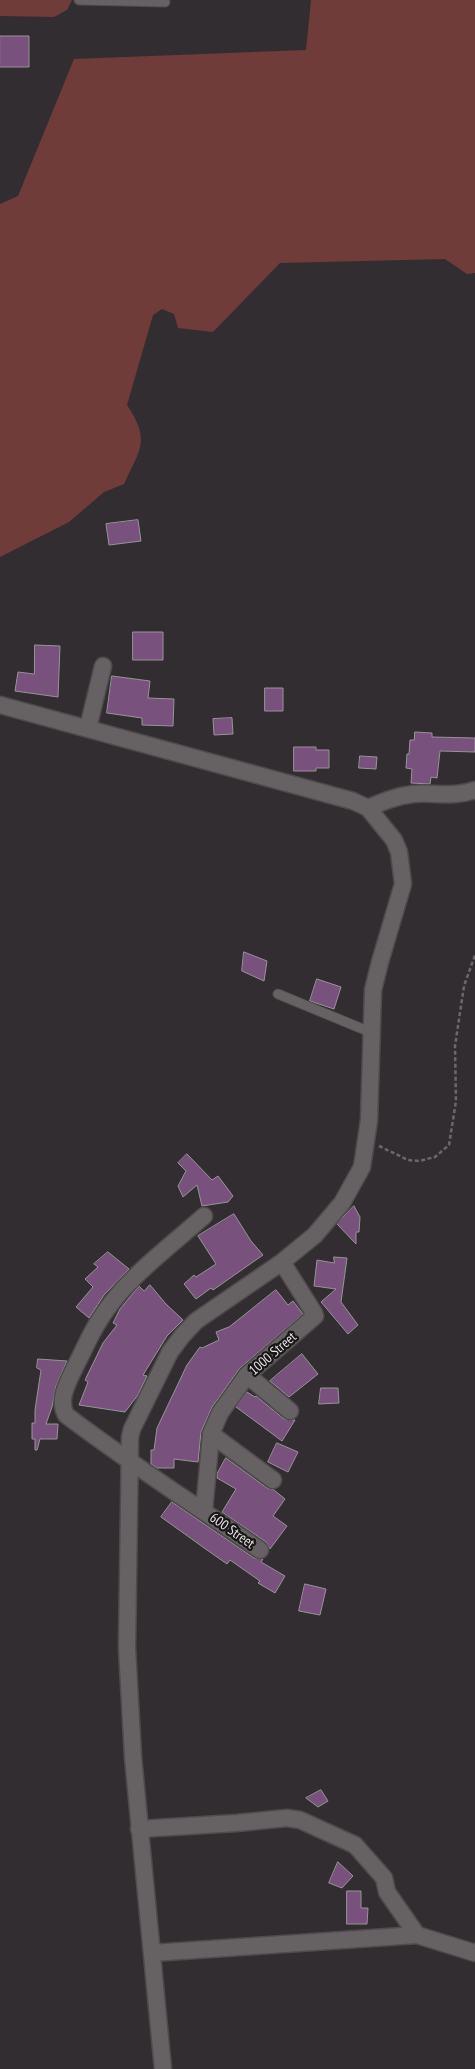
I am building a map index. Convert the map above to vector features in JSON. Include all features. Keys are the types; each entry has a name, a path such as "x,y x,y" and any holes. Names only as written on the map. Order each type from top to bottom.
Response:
{"street":[{"path":"88,728 103,666"},
{"path":"0,705 353,801 368,808 394,840 399,852 403,884 375,981 370,1032 367,1140 362,1167 342,1203 315,1235 282,1262 196,1321 175,1344 132,1429 127,1648 139,1829 164,2069"},
{"path":"368,808 386,800 402,796 414,794 462,795 475,790"},
{"name":"600 Street","path":"204,1216 135,1278 114,1301 97,1324 63,1396 63,1410 66,1415 131,1464 260,1550"},
{"name":"1000 Street","path":"204,1511 211,1434 220,1413 247,1376 315,1316 282,1262"},
{"path":"247,1376 290,1411"},
{"path":"211,1434 273,1480"},
{"path":"139,1829 237,1823 266,1819 287,1818 300,1820 355,1845 384,1878 387,1892 417,1935"},
{"path":"152,1953 417,1935 475,1954"}],"lane":[{"path":"79,0 165,2"},
{"path":"278,994 370,1032"}],"path":[{"path":"367,1140 408,1160 435,1157 449,1145 456,1101 455,1046 464,986 475,955"}],"shaded area":[{"path":"0,0 72,0 67,10 54,17 0,16"},
{"path":"311,0 475,0 475,273 467,274 445,259 280,263 213,332 178,328 174,314 162,309 153,315 127,405 139,428 141,437 138,453 124,484 104,492 69,522 0,557 0,204 18,196 74,59 306,50"}],"building":[{"path":"0,36 29,36 29,67 0,67"},
{"path":"138,520 141,541 109,545 106,524"},
{"path":"133,632 163,632 163,660 133,660"},
{"path":"35,645 60,646 58,697 15,691 18,672 34,674"},
{"path":"112,676 150,681 148,698 174,699 173,726 142,725 142,718 107,713"},
{"path":"265,688 283,688 283,711 265,711"},
{"path":"232,718 233,734 214,735 213,719"},
{"path":"415,732 432,733 432,737 475,738 475,752 440,751 437,778 431,777 430,784 411,783 412,769 406,768 407,754 409,754 410,740 414,740"},
{"path":"294,747 316,747 316,750 329,750 329,768 316,768 316,771 294,771"},
{"path":"360,756 377,757 376,769 359,768"},
{"path":"244,952 267,961 264,981 242,971"},
{"path":"317,979 341,987 334,1009 310,1001"},
{"path":"187,1154 212,1180 218,1176 233,1196 228,1202 202,1206 197,1185 183,1197 178,1186 186,1171 178,1163"},
{"path":"354,1206 360,1217 359,1232 356,1232 356,1244 337,1224"},
{"path":"234,1214 251,1241 263,1255 213,1290 211,1288 196,1299 184,1284 194,1275 196,1277 216,1264 198,1236"},
{"path":"108,1252 129,1269 104,1295 89,1318 76,1307 93,1287 85,1279 98,1267 94,1264"},
{"path":"334,1257 347,1258 341,1302 358,1325 348,1334 321,1302 336,1289 314,1286 317,1260 334,1263"},
{"path":"150,1285 183,1320 167,1336 143,1375 147,1376 138,1395 125,1412 79,1405 88,1382 85,1380 103,1343 117,1325 113,1323 120,1309 139,1286 144,1291"},
{"path":"276,1290 288,1305 293,1301 303,1314 240,1368 212,1407 201,1432 198,1462 174,1459 174,1468 157,1468 151,1464 151,1450 154,1450 157,1428 187,1365 200,1347 202,1348 219,1340 216,1332 229,1327"},
{"path":"302,1354 318,1374 289,1397 270,1381"},
{"path":"38,1359 67,1361 56,1386 46,1424 58,1424 57,1439 40,1439 37,1450 35,1450 35,1439 32,1439 32,1423 35,1423 41,1370 37,1368"},
{"path":"321,1388 338,1388 339,1403 319,1404"},
{"path":"247,1392 256,1396 284,1419 295,1420 282,1441 236,1407"},
{"path":"277,1443 298,1452 288,1472 268,1462"},
{"path":"226,1458 285,1499 273,1516 287,1526 270,1549 266,1542 222,1512 236,1489 217,1478 217,1474"},
{"path":"172,1502 254,1558 263,1559 261,1562 285,1576 275,1593 258,1583 260,1581 230,1560 227,1564 161,1517"},
{"path":"305,1584 326,1589 320,1615 299,1611"},
{"path":"321,1790 328,1801 318,1807 306,1798"},
{"path":"338,1862 353,1876 342,1888 329,1883"},
{"path":"347,1891 361,1891 361,1908 368,1908 367,1924 347,1924"}]}
